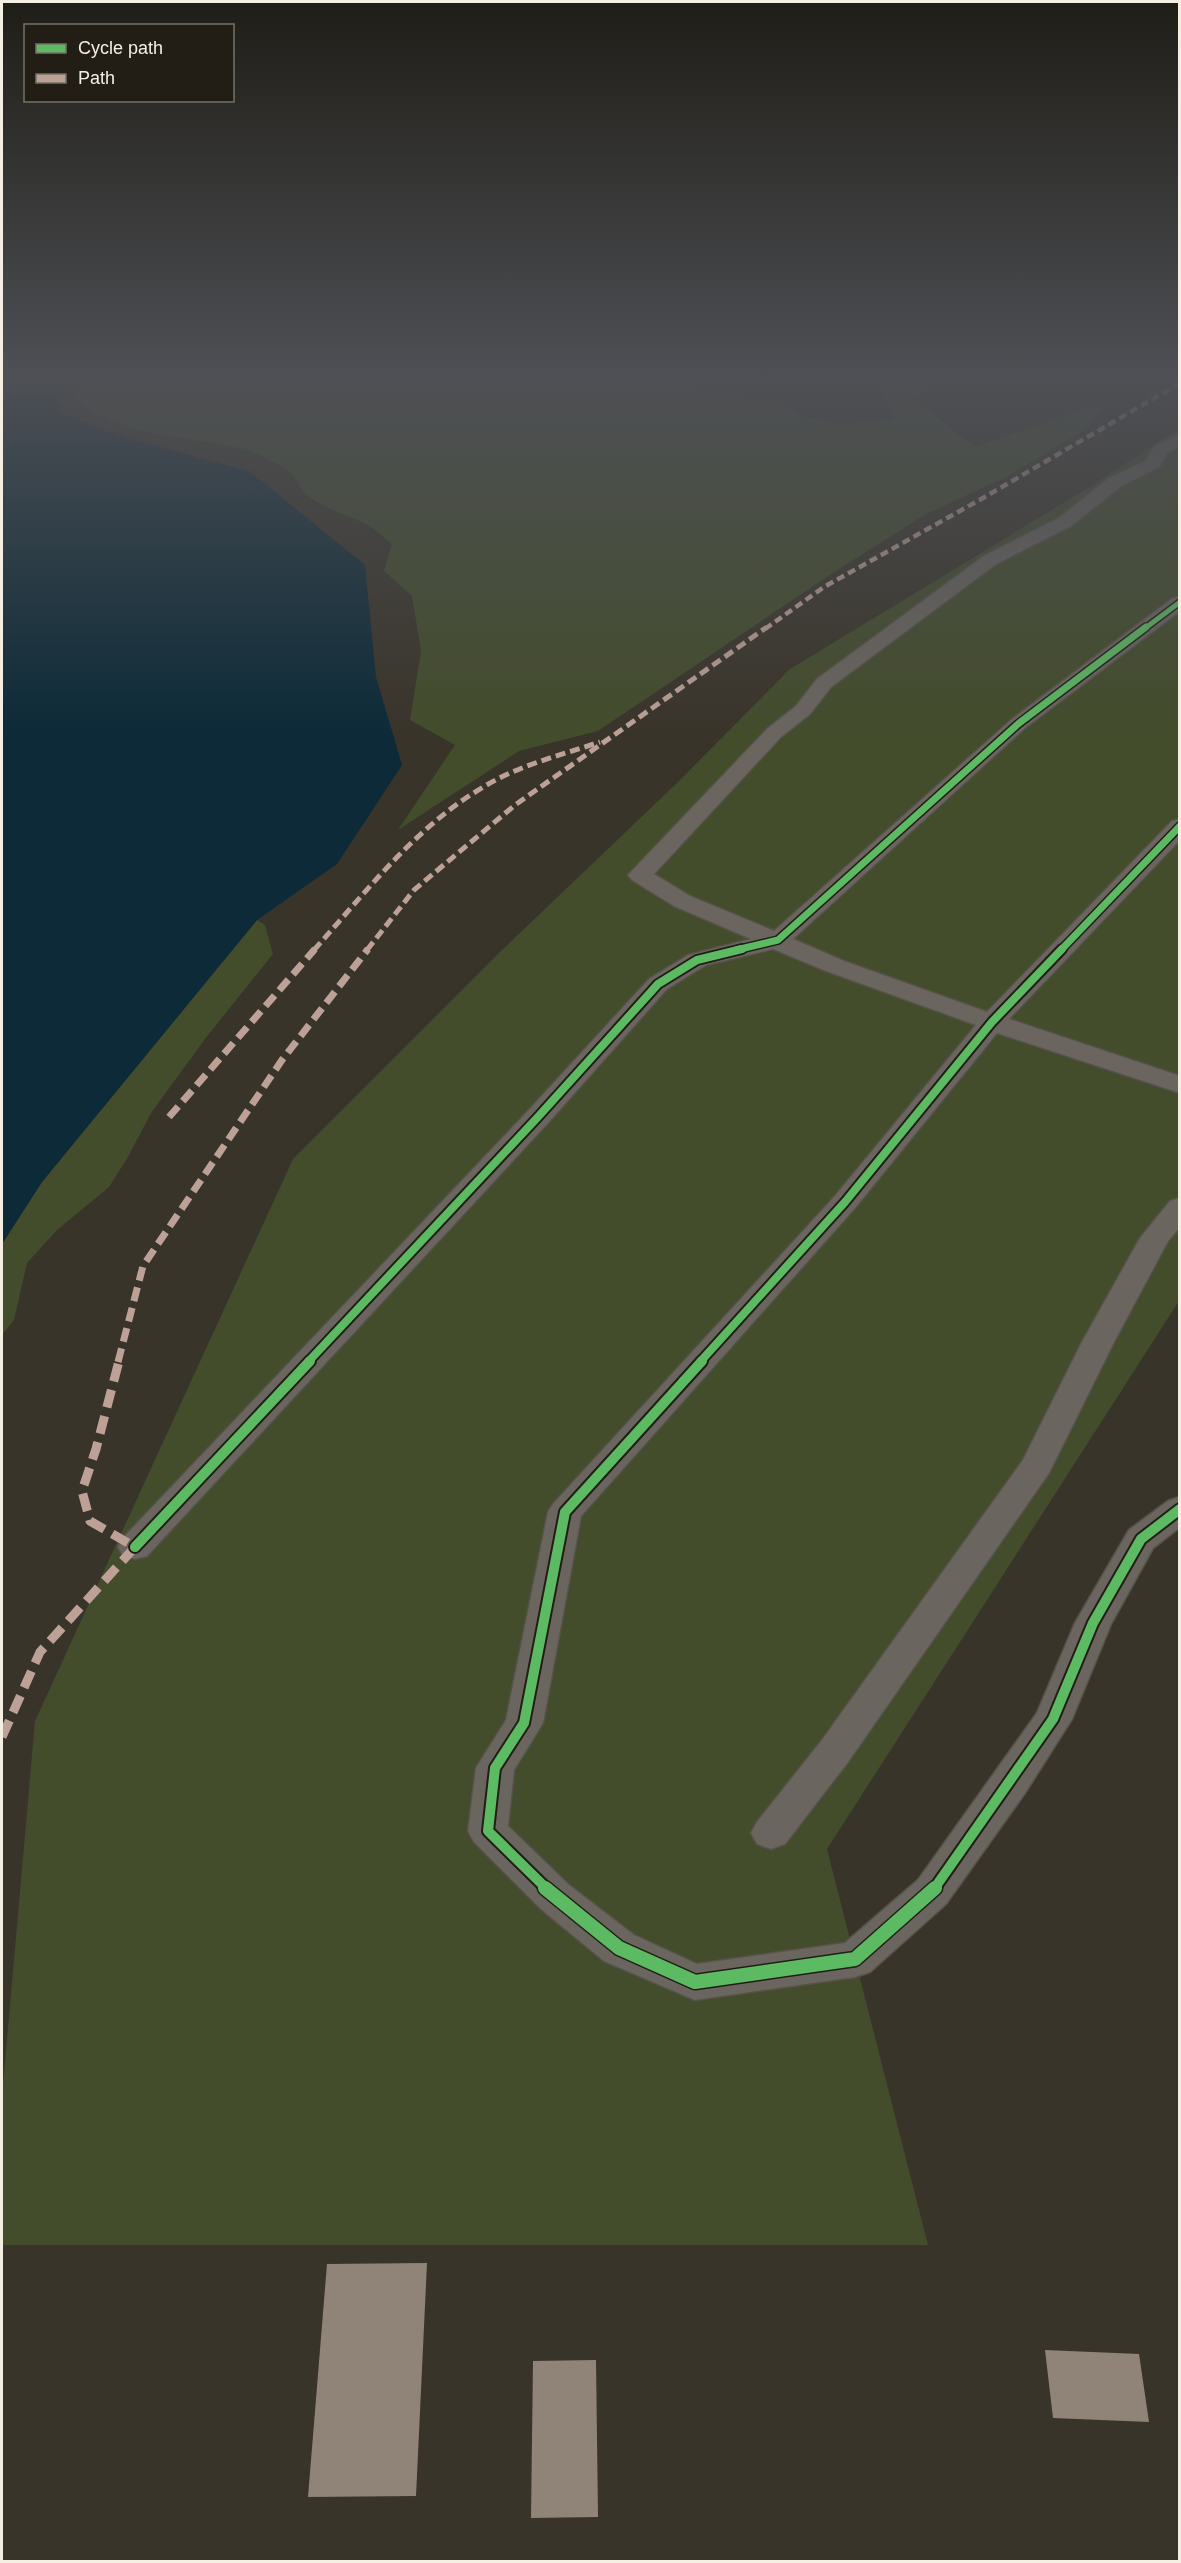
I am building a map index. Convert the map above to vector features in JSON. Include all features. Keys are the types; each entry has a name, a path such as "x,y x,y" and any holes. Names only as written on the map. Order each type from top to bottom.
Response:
{"street":[{"path":"1097,497 1065,522 990,561 824,683 803,710 774,733 640,875 682,901 835,966 1179,1085"},
{"path":"135,1547 537,1118 658,984 697,960 778,940 1018,724 1179,603"},
{"path":"1179,825 992,1022 845,1202 565,1512 524,1723 495,1768 488,1831 555,1897 619,1948 695,1982 855,1959 932,1892 992,1809 1053,1719 1093,1623 1141,1539 1179,1509"},
{"path":"771,1833 836,1751 1037,1465 1098,1342 1155,1238 1179,1206"}],"green space":[{"path":"309,497 964,497 926,514 828,576 598,731 519,751 398,830 455,745 410,720 421,651 412,596 384,571 392,544 366,524"},
{"path":"1074,497 1179,497 1179,1301 827,1849 928,2245 2,2245 2,2096 35,1721 293,1159 501,951 678,782 790,669"},
{"path":"257,920 265,925 273,954 205,1039 151,1113 109,1187 57,1230 27,1263 14,1320 2,1335 2,1244 42,1182"}],"water":[{"path":"2,497 281,497 365,565 376,677 402,765 337,864 257,920 42,1182 2,1244"}],"building":[{"path":"427,2263 416,2496 308,2497 327,2264"},
{"path":"1045,2350 1139,2354 1149,2422 1053,2418"},
{"path":"596,2360 598,2517 531,2518 533,2361"}],"marked path":[{"path":"2,1737 40,1652 135,1547 90,1521 82,1491 96,1449 143,1266 282,1060 414,890 515,805 824,587 985,497"},
{"path":"169,1117 396,859 446,812 485,786 513,772 600,742"}],"cycle path":[{"path":"135,1547 537,1118 658,984 697,960 778,940 1018,724 1180,602"},
{"path":"1180,826 992,1022 845,1202 565,1512 524,1723 495,1768 488,1831 555,1897 619,1948 695,1982 855,1959 932,1892 1053,1719 1093,1623 1141,1539 1180,1509"}]}
